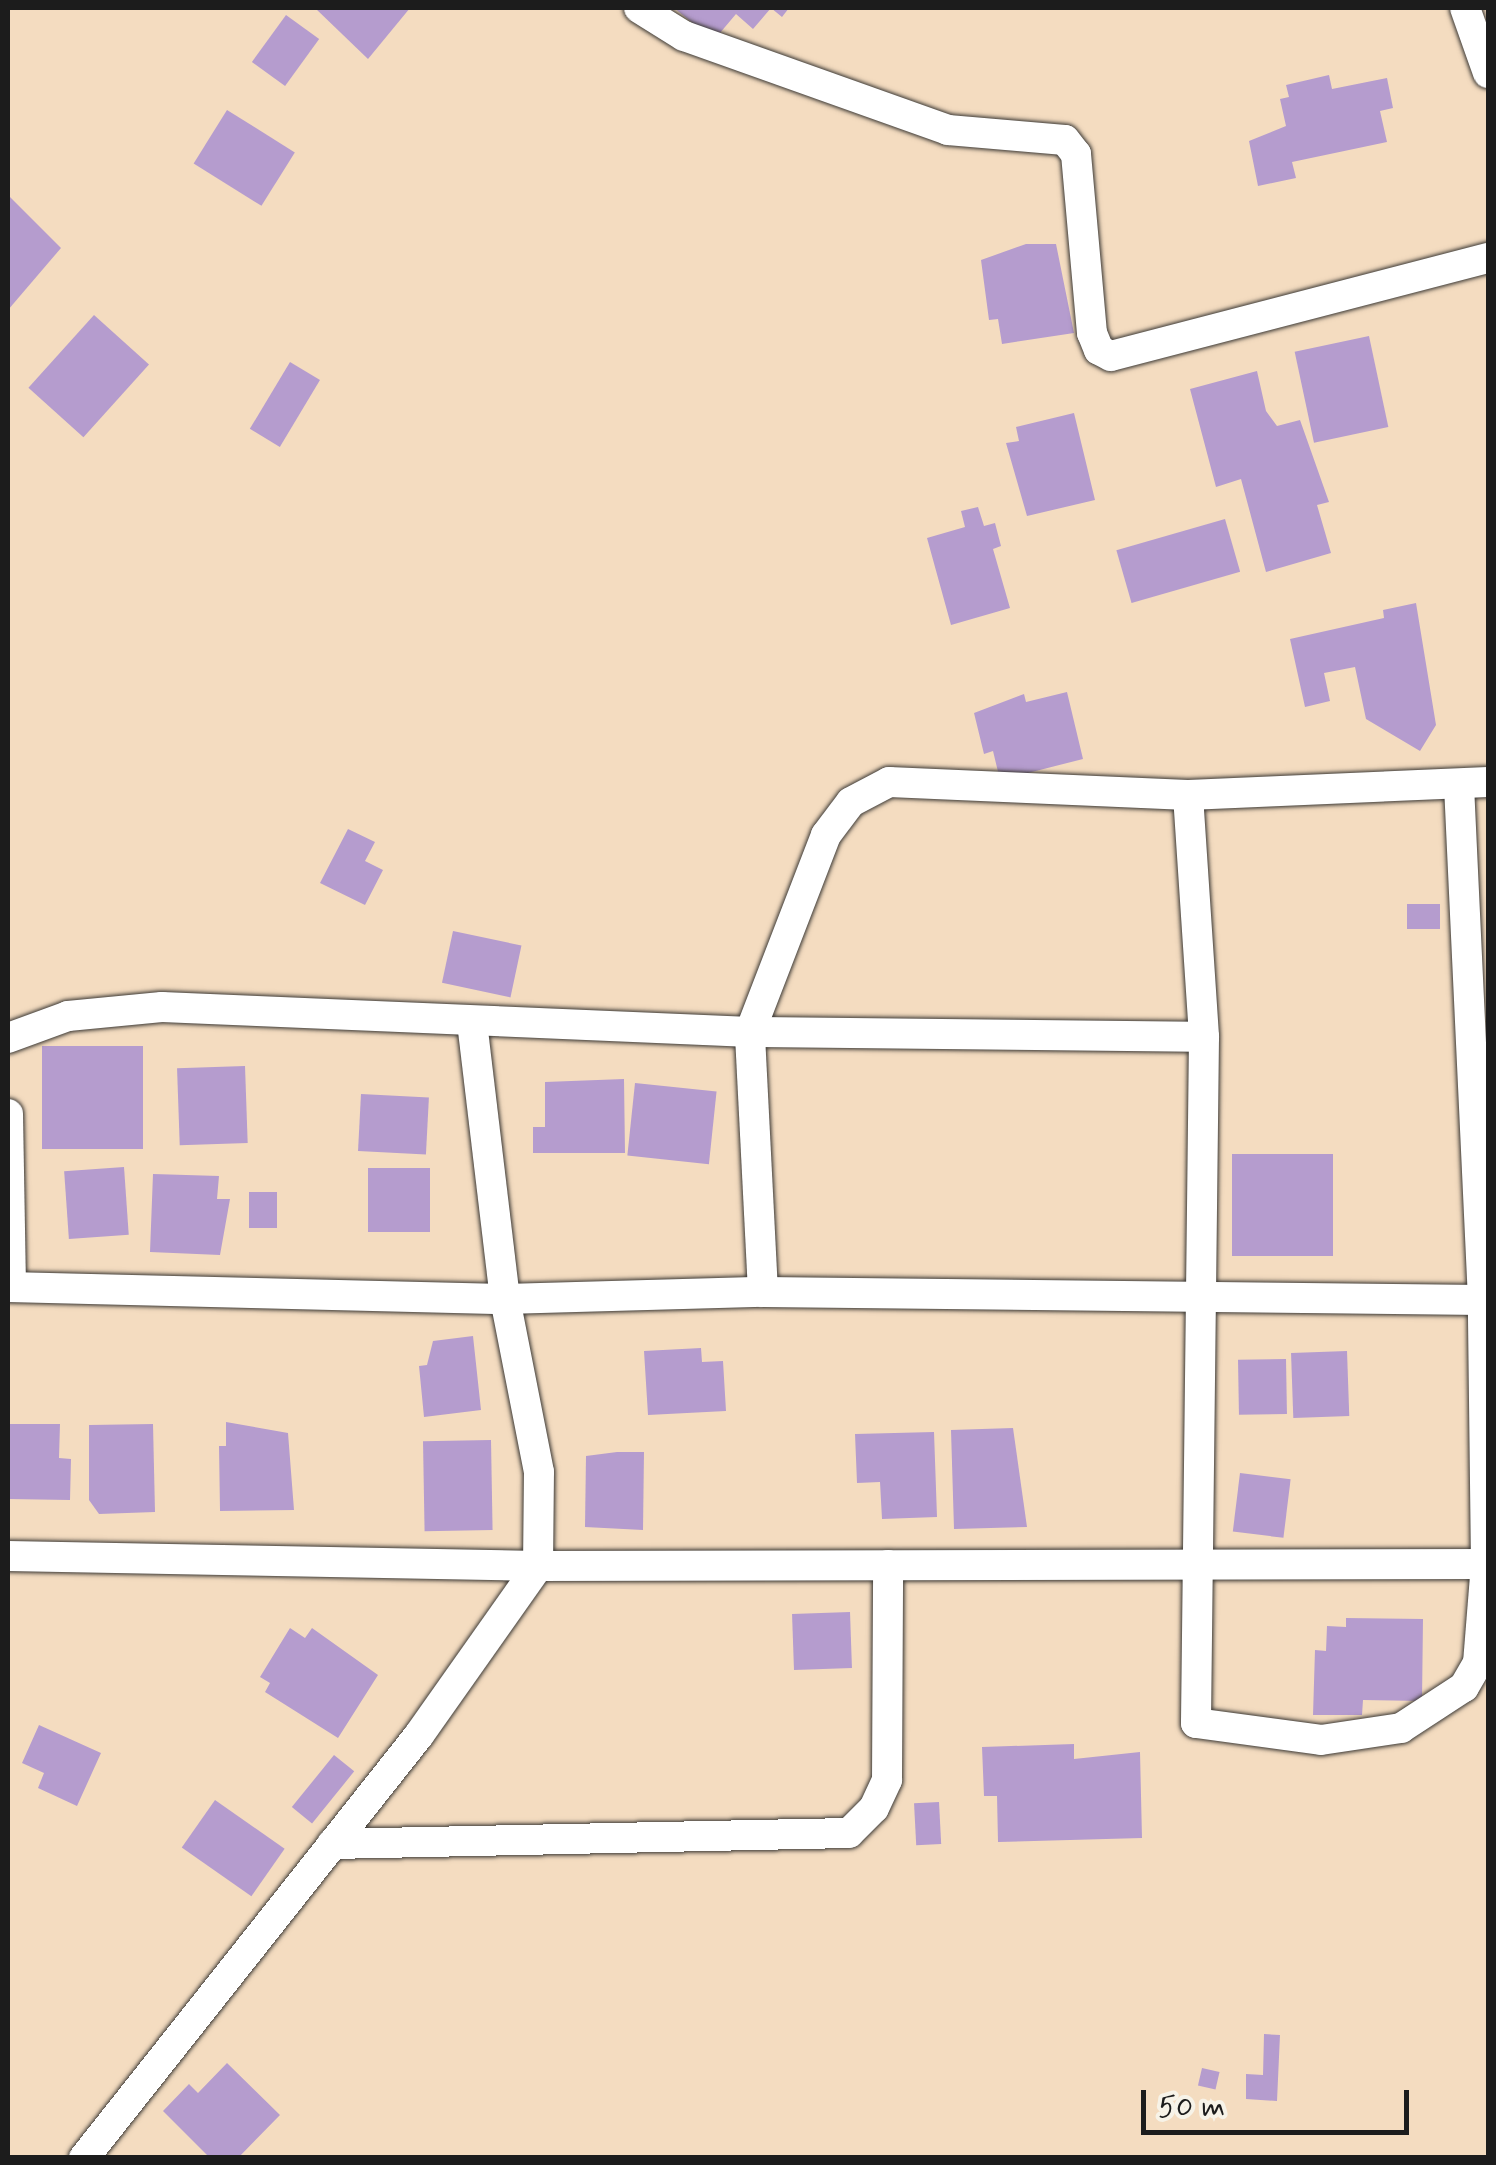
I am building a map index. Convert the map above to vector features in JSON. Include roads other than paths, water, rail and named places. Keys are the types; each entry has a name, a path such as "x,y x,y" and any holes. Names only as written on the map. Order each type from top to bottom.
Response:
{"street":[{"path":"639,8 684,36 948,130 1065,140 1076,154 1092,332 1099,350 1111,356 1488,258"},
{"path":"1465,8 1488,73"},
{"path":"763,1292 750,1032 826,835 851,802 888,782 1188,795 1474,784 1486,1564 1485,1634 1464,1687 1401,1728 1321,1740 1196,1723 1204,1038 1188,795"},
{"path":"8,1038 68,1016 162,1007 750,1032 1204,1038"},
{"path":"84,2158 332,1844 538,1566 539,1472 505,1299 472,1022"},
{"path":"8,1114 9,1287 505,1299 763,1292 1203,1300 1483,1300"},
{"path":"8,1556 538,1566 1486,1564"},
{"path":"332,1844 849,1833 874,1808 887,1780 888,1565"}]}
